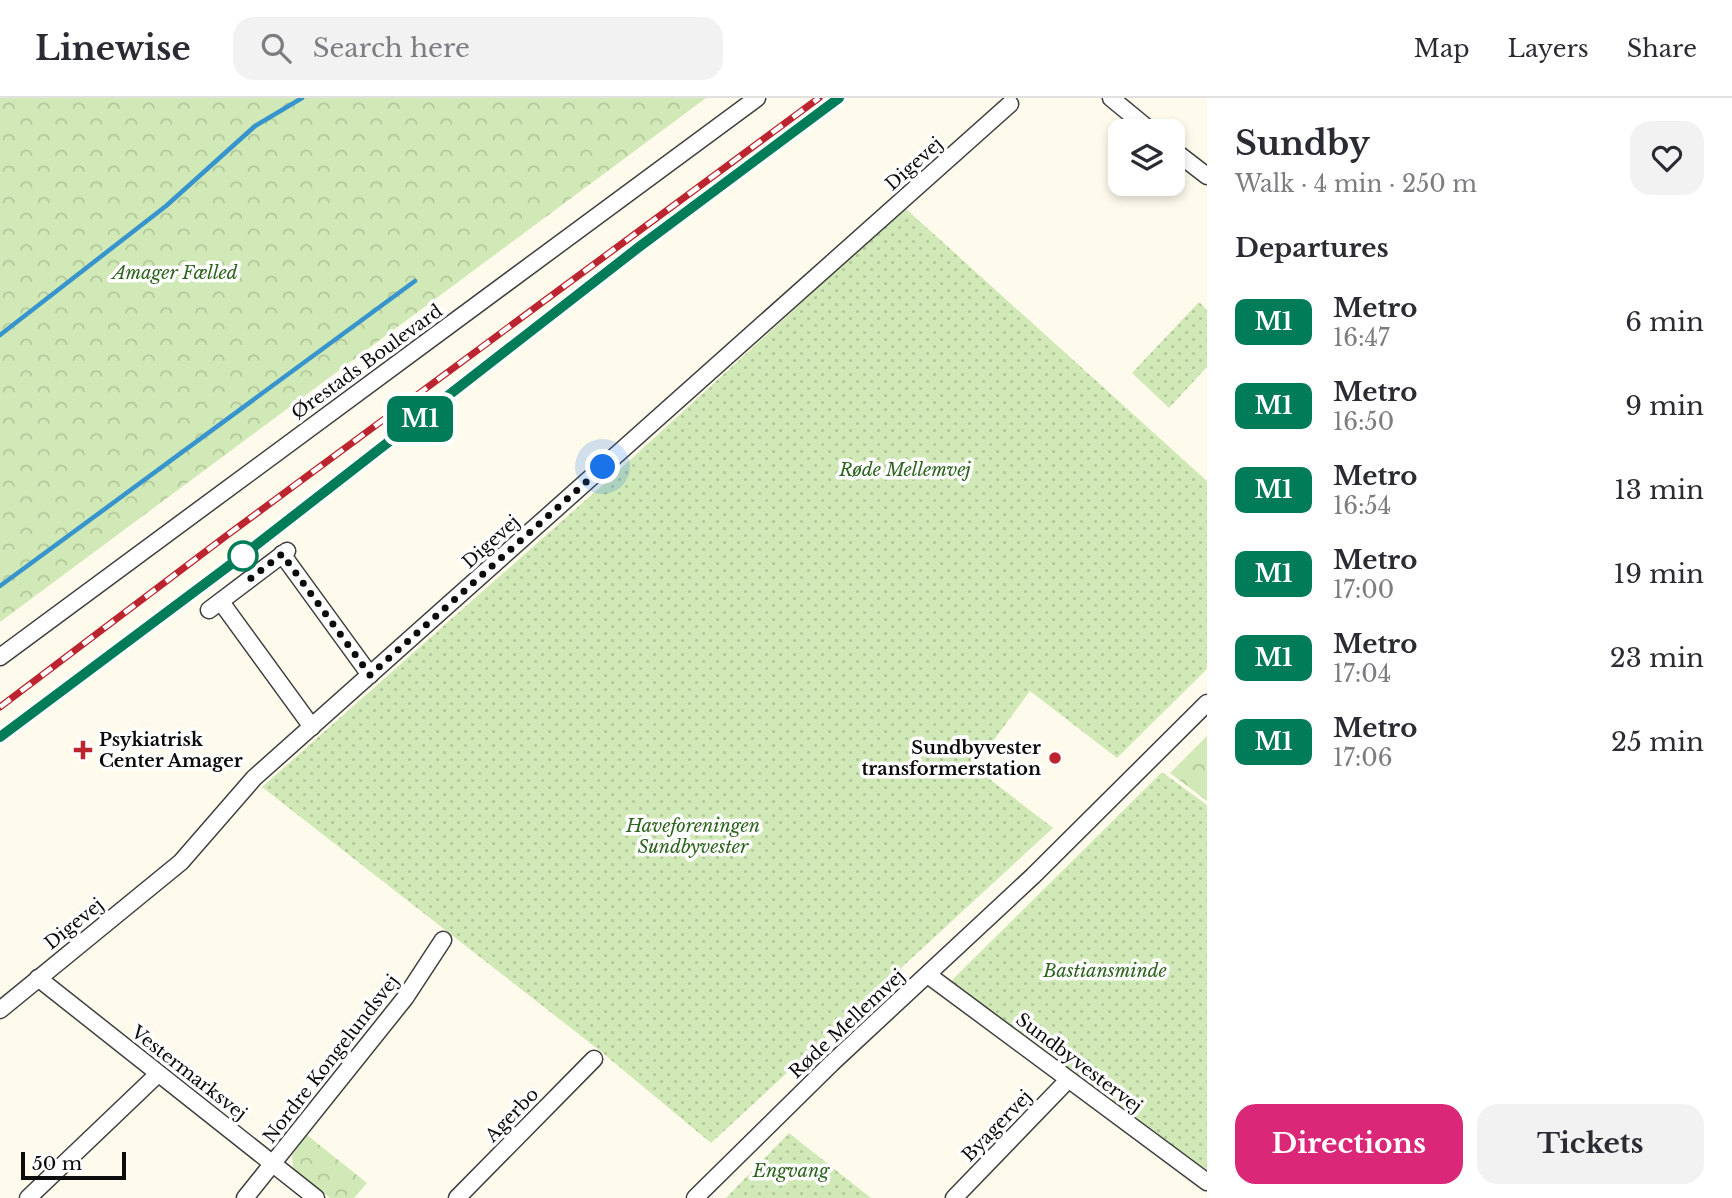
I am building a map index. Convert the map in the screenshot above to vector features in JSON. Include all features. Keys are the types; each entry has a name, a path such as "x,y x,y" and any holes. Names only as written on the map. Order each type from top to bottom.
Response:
{"street":[{"name":"Ørestads Boulevard","path":"0,657 757,98"},
{"path":"1111,98 1136,119"},
{"name":"Digevej","path":"0,1010 181,862 254,778 1010,104"},
{"path":"1185,159 1207,176"},
{"path":"312,727 215,606 285,553 370,675"},
{"name":"Røde Mellemvej","path":"695,1198 832,1063 1033,876 1207,703"},
{"name":"Nordre Kongelundsvej","path":"245,1198 405,998 443,940"},
{"name":"Sundbyvestervej","path":"928,975 1207,1182"},
{"name":"Vestermarksvej","path":"37,978 316,1198"},
{"name":"Agerbo","path":"457,1198 594,1059"},
{"path":"29,1198 158,1073"},
{"name":"Byagervej","path":"954,1198 1068,1080"}],"green space":[{"name":"Amager Fælled","path":"0,98 706,98 0,622"},
{"name":"Haveforeningen Sundbyvester","path":"905,208 1207,481 1207,669 1117,758 1030,691 974,767 1053,828 711,1143 599,1050 262,787 606,482"},
{"path":"1199,302 1207,310 1207,367 1169,408 1132,373"},
{"path":"1207,736 1207,801 1170,773"},
{"name":"Bastiansminde","path":"1162,772 1207,805 1207,1172 949,983"},
{"name":"Engvang","path":"789,1133 871,1198 726,1198"},
{"path":"307,1135 367,1183 354,1198 330,1198 293,1170 292,1155"}],"waterway":[{"path":"0,335 166,206 255,126 302,98"},
{"path":"0,586 415,281"}],"railway":[{"path":"0,707 226,536 819,98"},
{"path":"0,737 242,556 639,247 839,98"}],"metro line":[{"name":"M1","path":"0,737 242,556 639,247 839,98"}],"place":[{"name":"Psykiatrisk Center Amager","path":"83,750"},
{"name":"Sundbyvester transformerstation","path":"1055,758"}],"route":[{"path":"243,556 250,579 282,554 370,675 603,467"}]}
